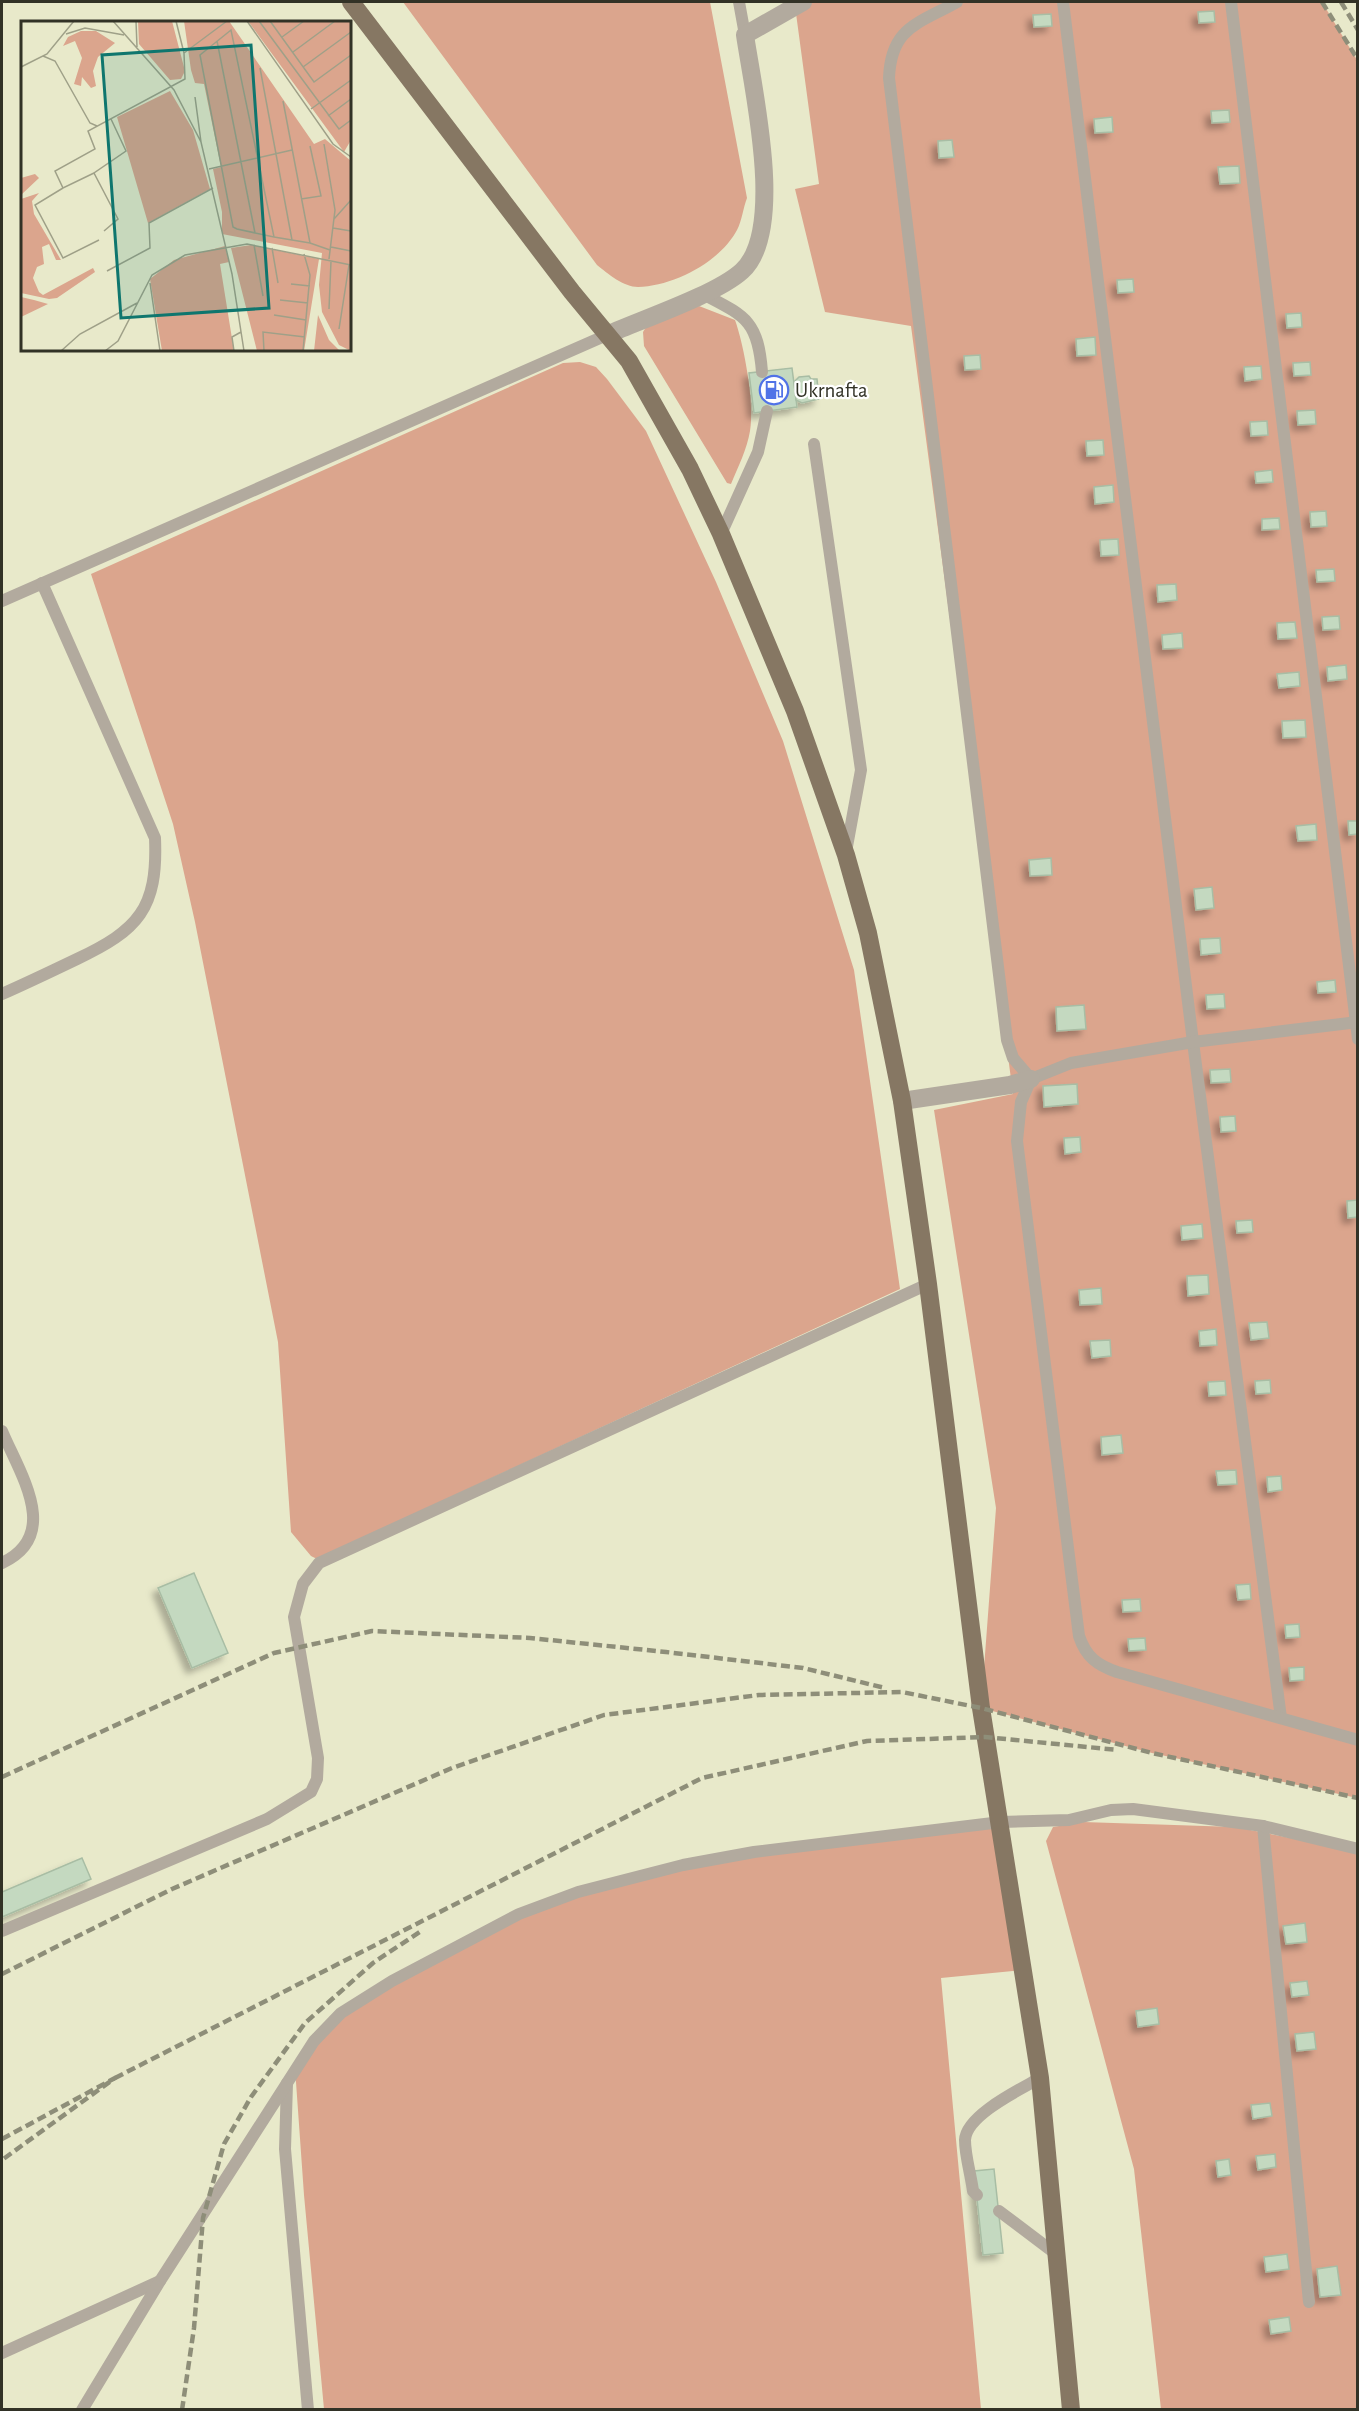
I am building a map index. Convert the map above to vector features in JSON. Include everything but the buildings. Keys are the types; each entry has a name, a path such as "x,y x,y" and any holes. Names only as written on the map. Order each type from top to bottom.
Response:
{"main road":[{"path":"351,2 572,292 609,334 629,361 665,422 721,534 795,711 846,855 868,933 902,1101 928,1284 981,1708 1040,2078 1071,2409"}],"street":[{"path":"609,334 703,294 741,272 755,256 765,209 762,148 745,35 803,2"},
{"path":"902,1101 1031,1080"}],"lane":[{"path":"739,2 745,35"},
{"path":"957,2 906,31 895,41 890,57 889,78 1007,1040 1013,1058 1031,1080"},
{"path":"1063,2 1193,1042 1281,1718"},
{"path":"1231,2 1358,1039"},
{"path":"703,294 739,313 749,323 760,345 762,372"},
{"path":"2,601 609,334"},
{"path":"721,534 758,452 767,411"},
{"path":"814,444 861,770 846,855"},
{"path":"2,994 108,944 128,930 152,891 156,857 154,838 42,583"},
{"path":"1356,1022 1193,1042 1071,1063 1031,1080 1021,1102 1017,1141 1082,1646 1090,1658 1100,1666 1117,1672 1358,1740"},
{"path":"2,1931 267,1819 311,1792 316,1779 318,1758 294,1617 303,1584 320,1563 928,1284"},
{"path":"2,1431 34,1508 33,1531 21,1550 2,1563"},
{"path":"82,2409 160,2281 203,2218 314,2041 341,2013 392,1981 519,1914 578,1892 625,1878 754,1852 1001,1822 1069,1820 1111,1810 1133,1809 1263,1826 1358,1849"},
{"path":"1263,1826 1309,2302"},
{"path":"977,2195 973,2192 967,2150 967,2131 995,2104 1040,2078"},
{"path":"287,2082 285,2149 308,2409"},
{"path":"999,2211 1056,2253"},
{"path":"2,2353 160,2281"}],"shaded area":[{"path":"403,2 710,2 747,198 739,226 729,242 708,262 695,270 652,286 633,286 606,272 597,265"},
{"path":"803,2 1322,2 1357,60 1357,1798 1152,1753 981,1708 996,1508 934,1110 1013,1094 911,326 825,312 795,189 819,184 795,6"},
{"path":"699,306 735,320 745,359 750,391 750,431 745,451 731,484 727,483 644,346 643,332 648,324"},
{"path":"580,362 596,367 646,431 716,582 783,741 854,970 900,1289 317,1559 311,1556 291,1532 278,1342 195,922 173,824 91,574 563,363"},
{"path":"1001,1822 1024,1970 941,1978 981,2409 324,2409 295,2068 341,2013 519,1914 683,1865"},
{"path":"1083,1822 1235,1827 1357,1854 1357,2409 1161,2409 1134,2169 1046,1841 1053,1827"}],"railway":[{"path":"1322,2 1358,60"},
{"path":"1341,2 1358,30"},
{"path":"2,1777 274,1653 372,1631 530,1638 666,1652 803,1668 885,1688"},
{"path":"2,1974 172,1889 452,1768 604,1715 759,1695 902,1692 981,1708 1152,1753 1358,1798"},
{"path":"115,2078 702,1778 867,1741 985,1737 1118,1750"},
{"path":"182,2410 194,2328 203,2218 224,2144 251,2097 305,2023 373,1963 421,1931"},
{"path":"2,2139 115,2078 2,2160"}],"place":[{"name":"Ukrnafta","path":"774,390"}]}
